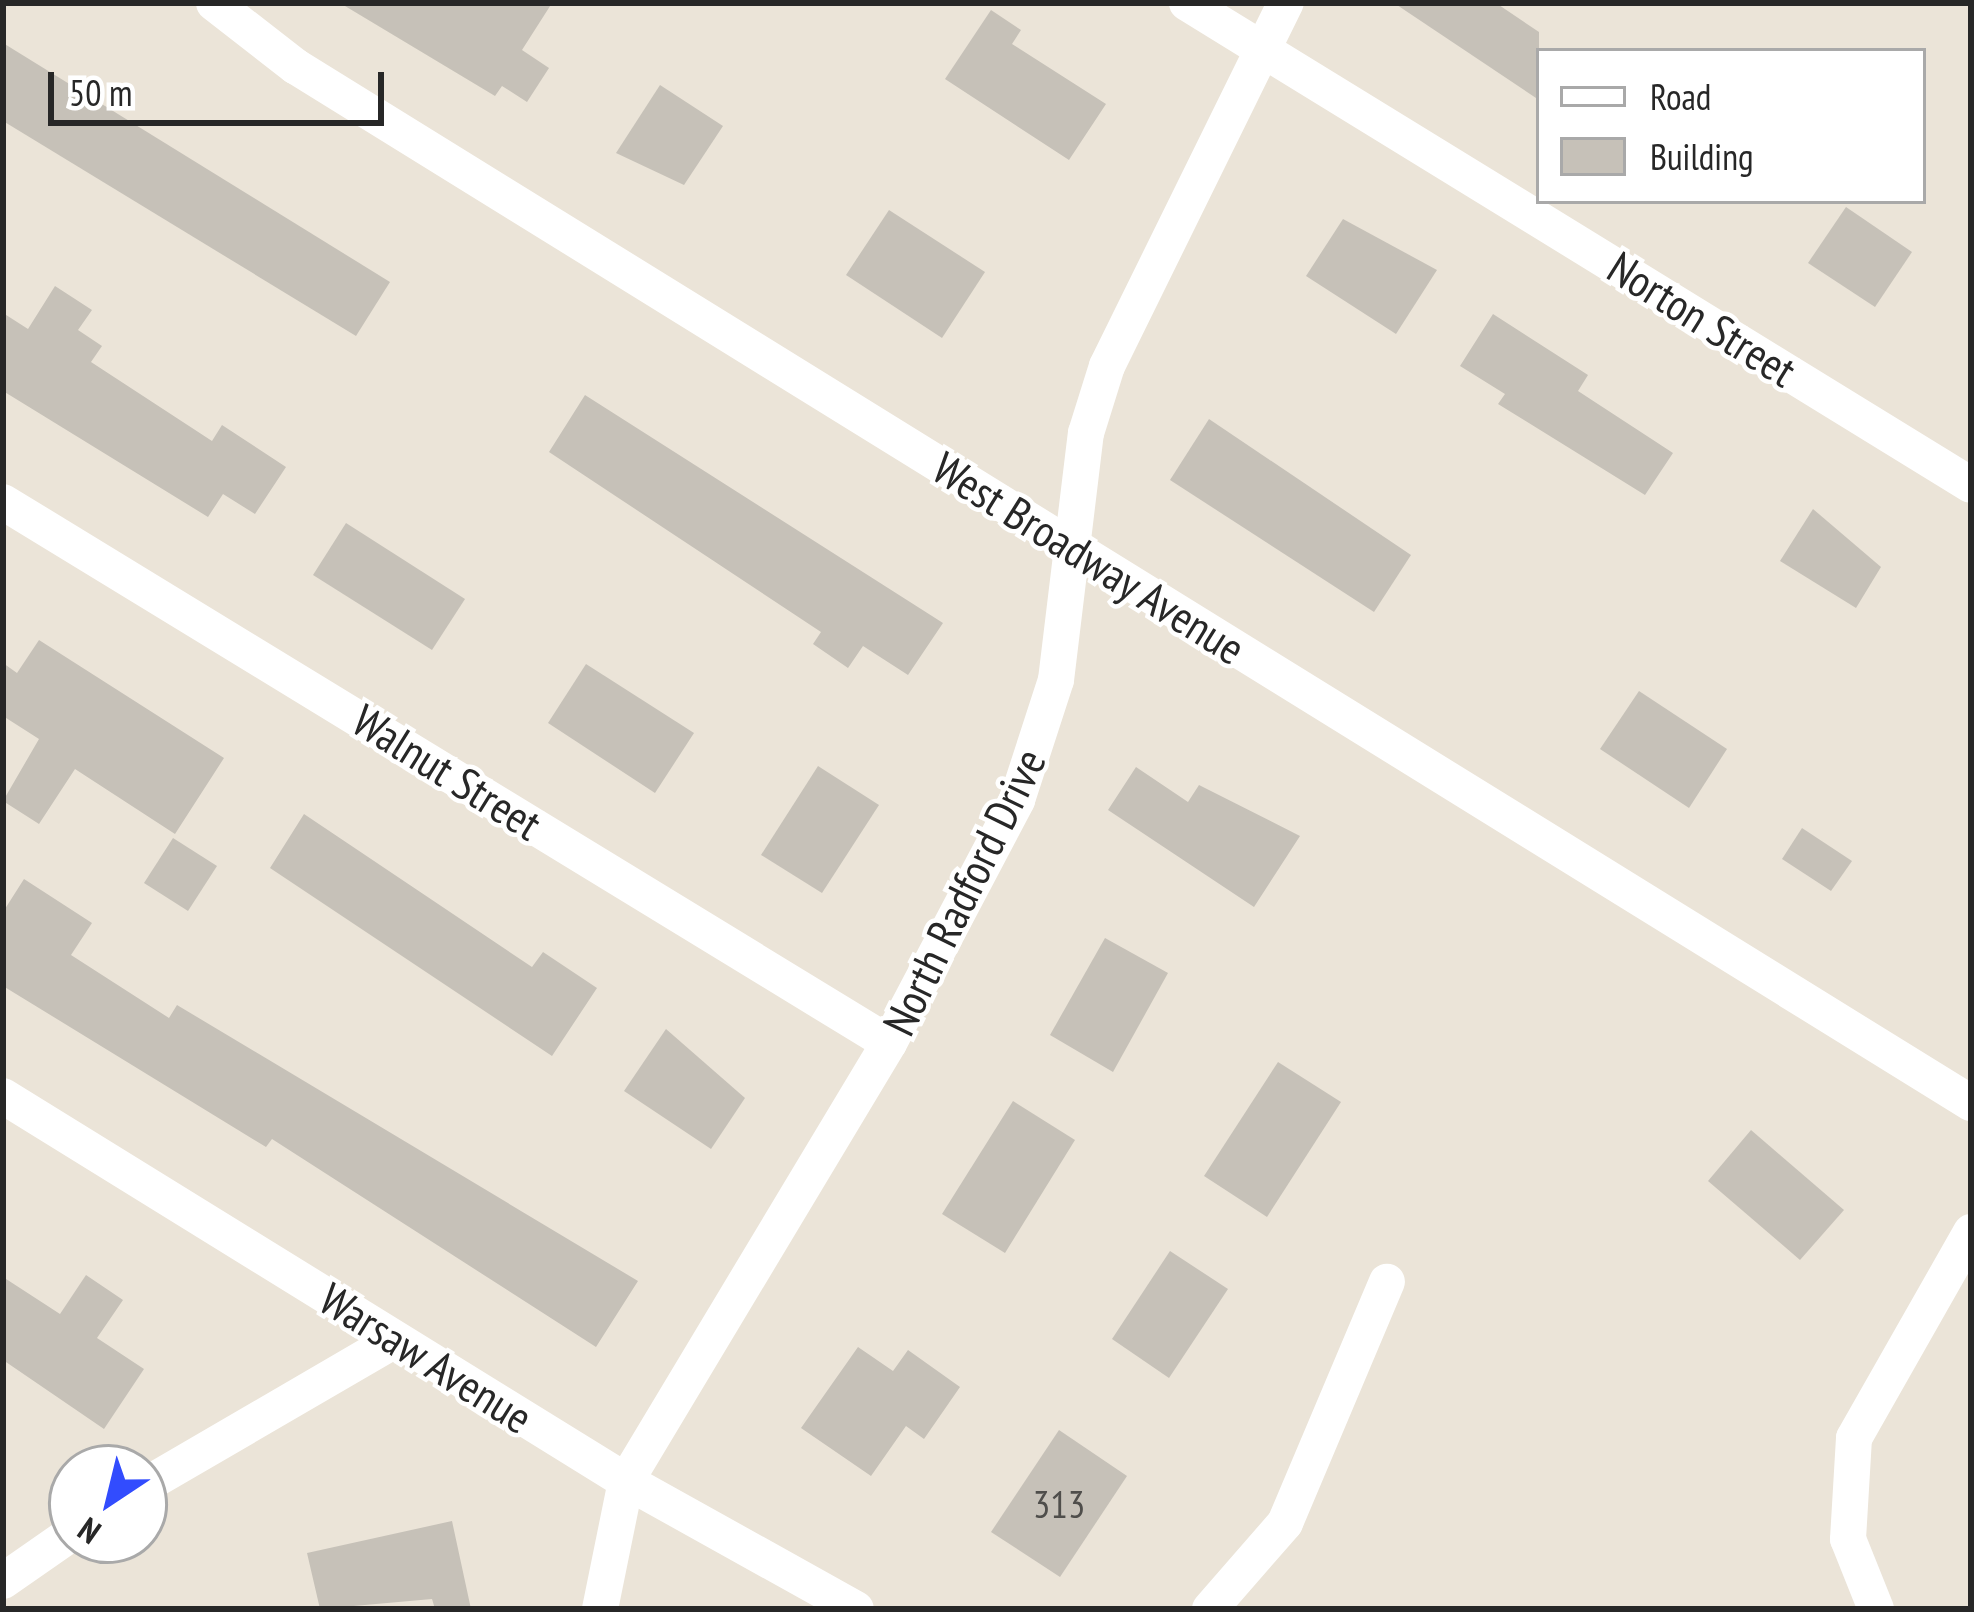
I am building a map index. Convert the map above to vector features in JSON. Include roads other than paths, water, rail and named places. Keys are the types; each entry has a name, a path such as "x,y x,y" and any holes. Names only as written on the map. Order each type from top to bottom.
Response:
{"street":[{"name":"West Broadway Avenue","path":"214,3 295,66 1971,1103"},
{"name":"Norton Street","path":"1186,3 1971,485"},
{"name":"North Radford Drive","path":"600,1609 626,1481 890,1043 1038,748 1107,366 1286,3"},
{"name":"Walnut Street","path":"3,502 890,1043"},
{"name":"Warsaw Avenue","path":"3,1096 626,1481 856,1609"},
{"path":"1876,1609 1848,1539 1854,1438 1971,1232"},
{"path":"1210,1609 1285,1523 1387,1282"},
{"path":"168,1472 395,1340"},
{"path":"3,1581 48,1550"}]}
